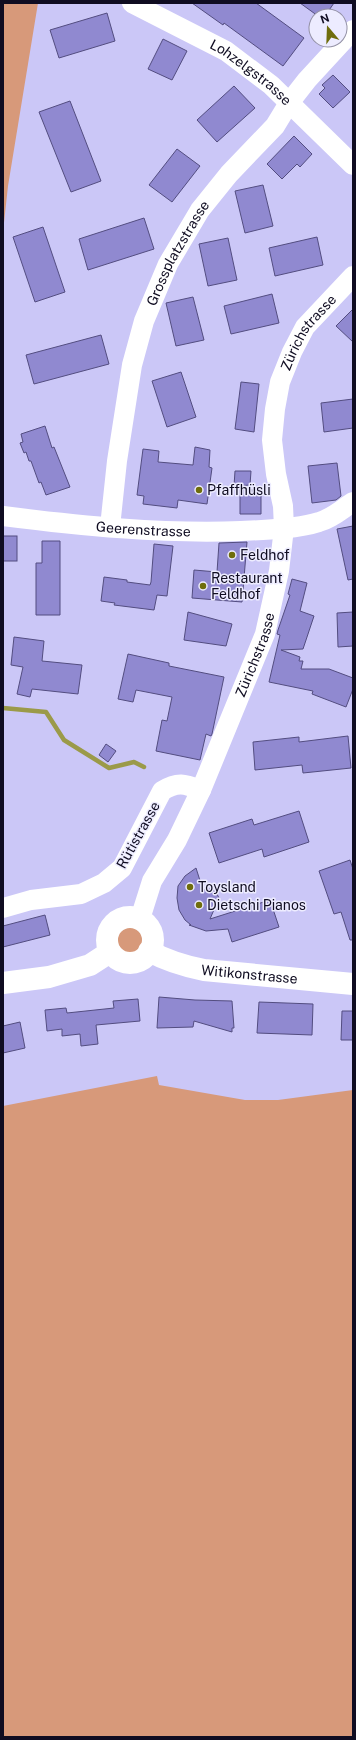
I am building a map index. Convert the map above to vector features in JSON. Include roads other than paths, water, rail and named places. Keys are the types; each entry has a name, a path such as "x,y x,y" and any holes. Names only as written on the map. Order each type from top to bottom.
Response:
{"main road":[{"path":"125,917 140,919 149,927 152,933 152,945 149,951 141,959 130,963 118,960 110,952 107,945 107,938 112,924 125,917"},
{"name":"Witikonstrasse","path":"149,951 175,963 204,970 353,984"},
{"path":"3,983 49,977 90,965 110,952"}],"street":[{"name":"Lohzelgstrasse","path":"132,3 161,9 226,51 271,85 353,165"},
{"name":"Grossplatzstrasse","path":"110,527 126,397 137,345 152,298 168,264 200,210 229,174 275,126 289,102 306,80 353,30"},
{"name":"Zürichstrasse","path":"140,919 152,881 177,840 202,790 265,634 279,571 284,528 283,506 275,467 272,440 275,409 280,382 292,352 305,327 353,276"},
{"name":"Geerenstrasse","path":"3,516 72,524 177,532 253,530 284,528 319,522 336,515 353,502"},
{"name":"Rütistrasse","path":"3,908 31,900 81,894 104,883 122,868 162,791 172,785 185,784 202,790"}],"waterway":[{"path":"3,708 46,712 64,740 109,768 134,762 144,767"}],"place":[{"name":"Pfaffhüsli","path":"199,490"},
{"name":"Feldhof","path":"232,555"},
{"name":"Restaurant Feldhof","path":"203,586"},
{"name":"Toysland","path":"190,887"},
{"name":"Dietschi Pianos","path":"199,905"}]}
